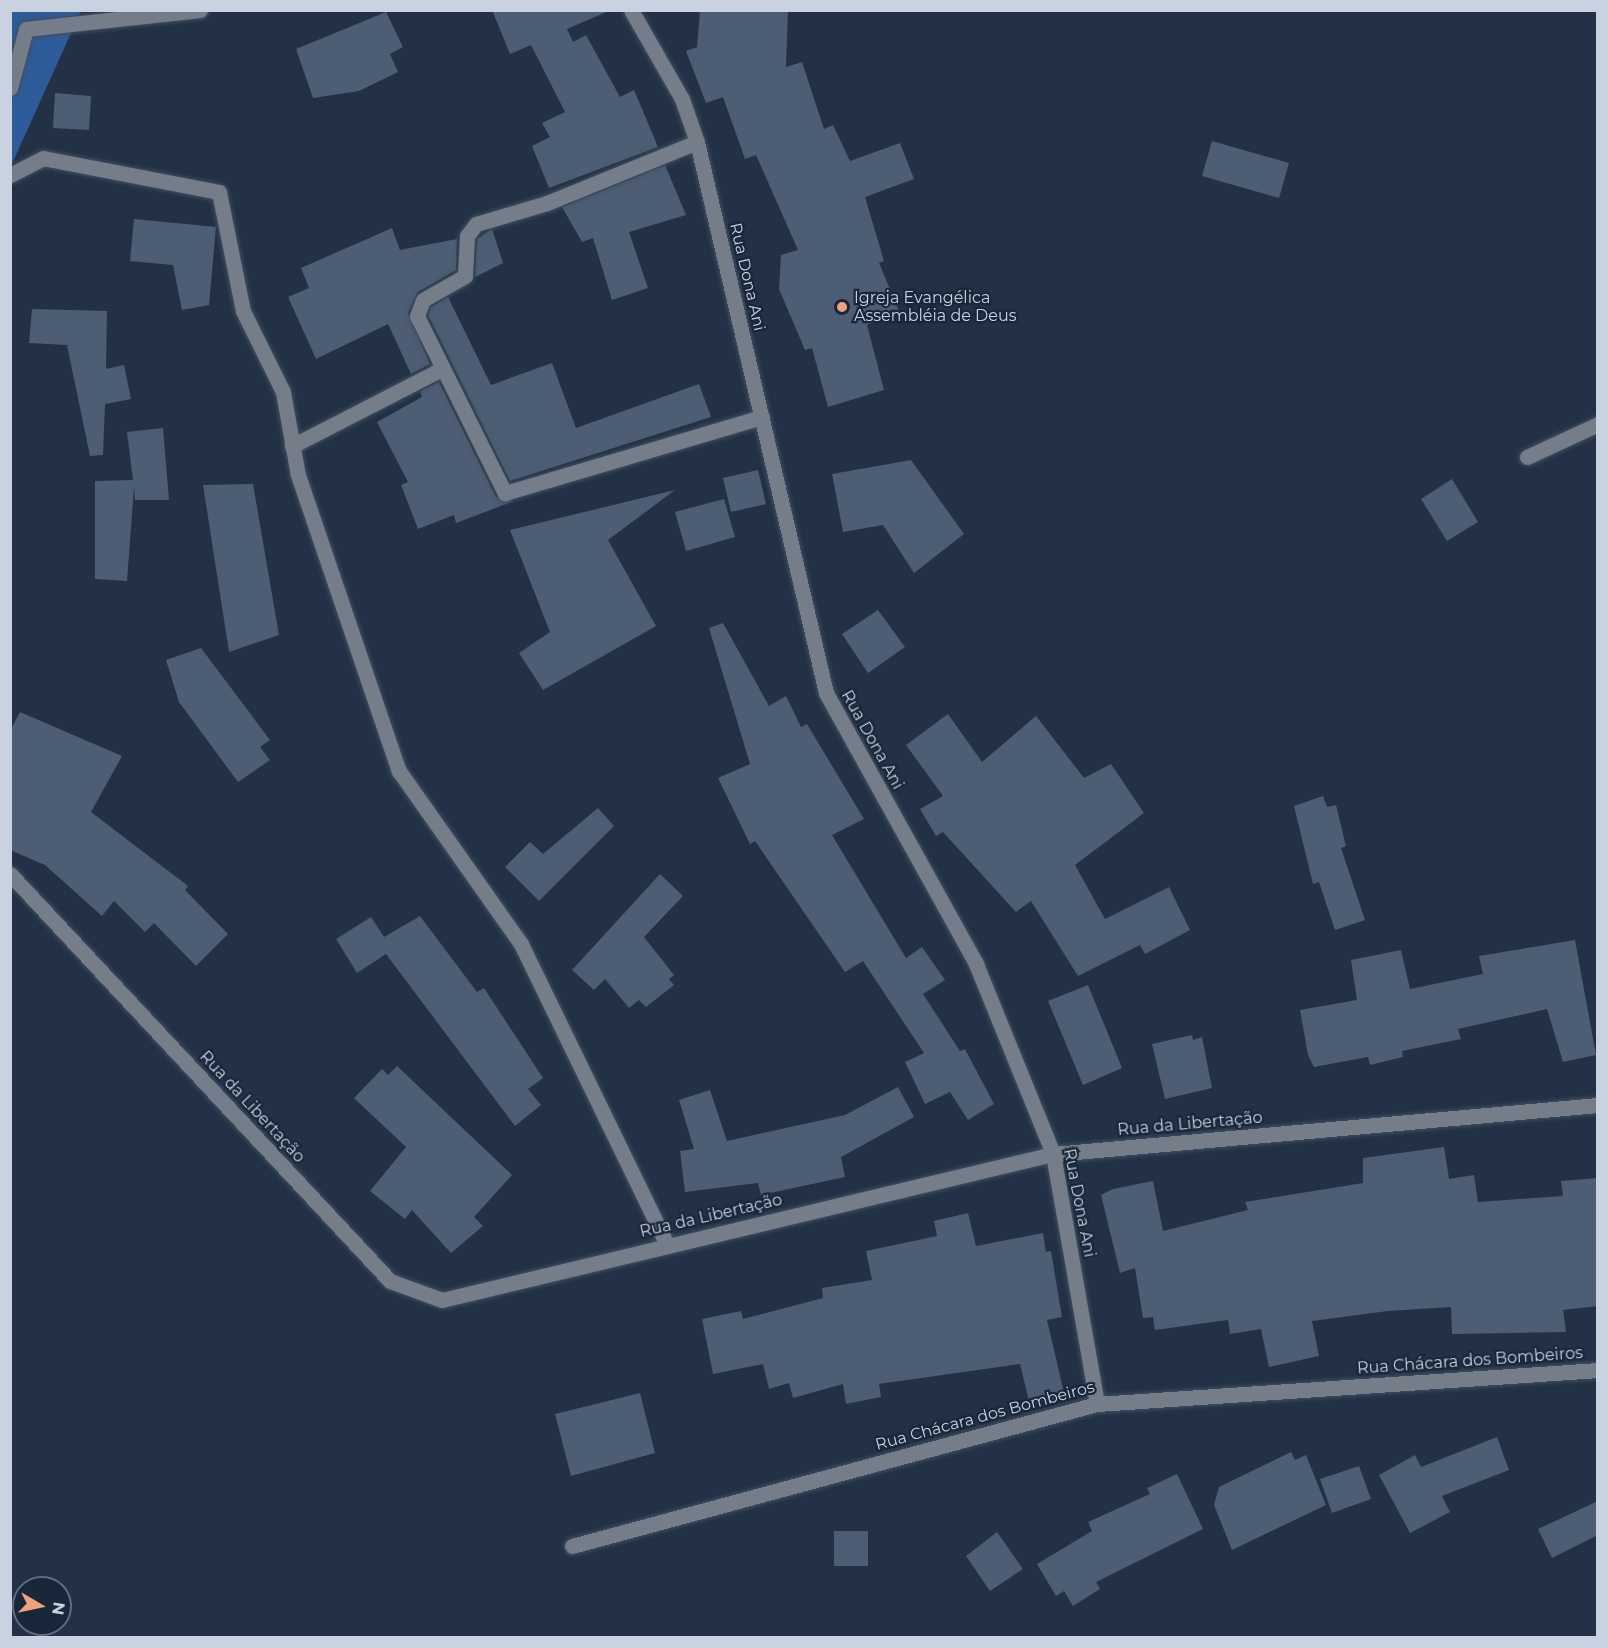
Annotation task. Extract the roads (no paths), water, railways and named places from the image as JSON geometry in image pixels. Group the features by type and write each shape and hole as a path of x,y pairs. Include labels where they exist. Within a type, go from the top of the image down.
{"street":[{"path":"10,88 26,29 200,10"},
{"name":"Rua Dona Ani","path":"631,10 682,99 697,142 826,693 976,964 1053,1154 1097,1404"},
{"path":"697,142 469,228 465,276 417,307 440,370 505,493 762,417"},
{"path":"10,176 43,158 219,192 243,311 283,392 292,446 399,771 521,944 667,1245"},
{"path":"292,446 440,370"},
{"path":"1527,457 1598,424"},
{"name":"Rua da Libertação","path":"10,874 390,1281 442,1300 1053,1154 1598,1105"},
{"name":"Rua Chácara dos Bombeiros","path":"572,1546 1097,1404 1598,1370"}],"place":[{"name":"Igreja Evangélica Assembléia de Deus","path":"842,307"}]}
